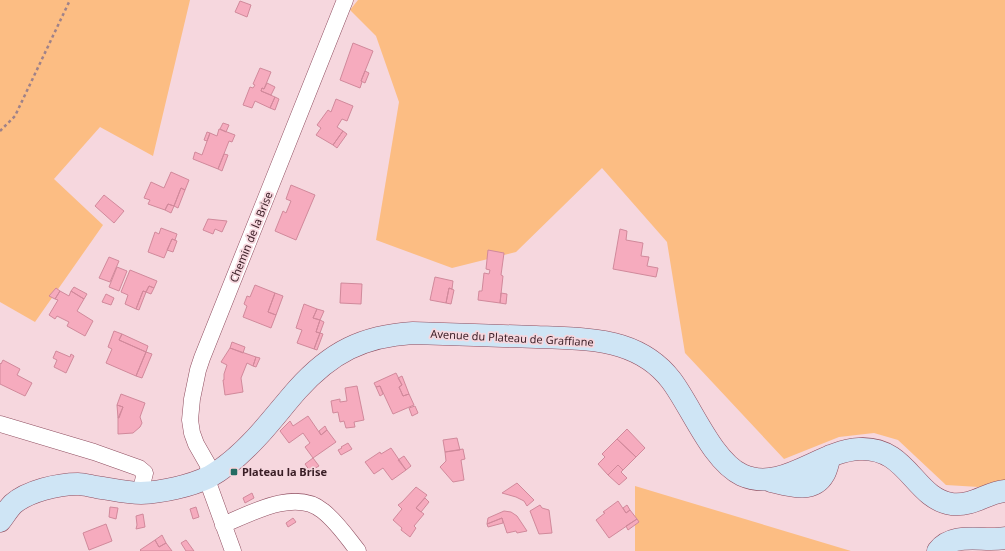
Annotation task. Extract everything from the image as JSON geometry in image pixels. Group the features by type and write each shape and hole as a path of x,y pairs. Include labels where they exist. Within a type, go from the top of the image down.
{"street":[{"name":"Chemin de la Brise","path":"233,551 209,485 208,465 196,444 192,433 190,420 192,399 198,370 345,0"},
{"name":"Avenue du Plateau de Graffiane","path":"0,522 13,504 35,491 79,484 140,493 172,490 208,477 227,465 240,454 262,432 297,390 325,363 367,340 395,334 413,333 585,340 608,342 638,352 660,368 671,380 714,448 728,465 743,475 755,479 768,480 797,471 830,456 858,449 881,451 891,456 900,463 928,492 937,498 952,504 967,504 1005,491"},
{"path":"0,424 94,452 139,468 145,473 140,493"},
{"path":"224,525 278,503 294,501 308,503 322,510 333,520 358,551"},
{"path":"938,551 943,545 953,540 1005,538"}],"path":[{"path":"0,131 15,116 70,0"}],"shaded area":[{"path":"0,0 190,0 153,156 100,127 54,179 103,225 35,322 0,302"},
{"path":"358,0 1005,0 1005,485 979,487 946,485 898,440 874,433 839,437 784,459 685,353 667,242 602,168 516,252 452,268 376,240 399,102 376,36 350,10"},
{"path":"635,486 851,551 635,551"}],"building":[{"path":"240,1 251,5 247,17 235,12"},
{"path":"353,43 373,51 361,81 360,88 340,80"},
{"path":"260,68 271,72 264,89 262,88 261,91 275,97 270,108 255,101 252,108 243,105 250,87 253,88 255,85 253,84"},
{"path":"365,71 369,73 365,83 361,81"},
{"path":"267,83 275,87 271,95 261,91"},
{"path":"275,97 279,99 275,110 270,108"},
{"path":"336,99 353,106 347,121 342,119 337,127 343,131 333,145 316,135 321,128 317,125 328,110 331,112"},
{"path":"223,123 229,125 226,132 220,129"},
{"path":"219,129 235,135 232,142 229,141 218,169 193,159 195,152 202,155 210,133 217,136"},
{"path":"343,131 347,134 337,148 333,145"},
{"path":"207,132 210,133 207,141 204,140"},
{"path":"224,154 228,155 222,171 218,169"},
{"path":"171,172 189,180 185,190 181,188 174,206 168,204 165,210 148,204 150,200 144,198 151,182 164,188"},
{"path":"291,185 315,195 296,240 275,231 283,211 286,213 291,201 286,199"},
{"path":"181,188 185,190 178,208 174,206"},
{"path":"104,195 124,211 114,223 95,206"},
{"path":"168,204 174,206 171,213 165,210"},
{"path":"208,219 227,221 222,232 215,229 213,234 203,230"},
{"path":"161,228 177,234 175,240 172,239 164,258 148,252 155,232 159,234"},
{"path":"620,229 627,231 626,240 643,243 641,256 649,257 647,266 658,268 656,277 613,269"},
{"path":"172,239 177,241 173,252 167,250"},
{"path":"488,250 504,253 501,275 503,276 500,303 478,300 479,291 482,291 484,273 489,274 490,270 486,269"},
{"path":"109,257 119,261 110,282 99,278"},
{"path":"117,267 127,271 119,291 109,287"},
{"path":"130,270 157,281 154,288 149,286 146,292 143,291 136,309 125,304 128,295 121,292"},
{"path":"435,277 453,281 452,289 449,288 446,303 430,300"},
{"path":"341,283 362,284 361,304 340,303"},
{"path":"255,285 275,293 268,312 276,315 271,328 243,317 247,306 244,304 247,296 250,297"},
{"path":"149,286 154,288 151,294 146,292"},
{"path":"74,287 87,294 84,299 71,291"},
{"path":"56,288 60,291 55,299 49,296"},
{"path":"449,288 454,290 451,304 446,303"},
{"path":"60,291 69,296 71,291 84,299 77,311 93,321 85,336 67,326 69,322 57,316 55,319 49,315 58,300 55,299"},
{"path":"143,291 146,292 139,310 136,309"},
{"path":"275,293 283,296 276,315 268,312"},
{"path":"501,293 507,294 506,304 500,303"},
{"path":"106,294 114,298 111,305 102,302"},
{"path":"304,304 317,309 313,318 320,320 316,332 320,333 314,349 297,343 302,330 296,328"},
{"path":"317,309 324,311 320,320 313,318"},
{"path":"320,320 324,322 320,333 316,332"},
{"path":"114,331 122,334 119,340 146,352 136,376 106,363 112,349 108,347"},
{"path":"320,333 323,334 317,350 314,349"},
{"path":"122,334 148,346 146,352 119,340"},
{"path":"232,342 245,347 243,353 230,348"},
{"path":"230,348 256,357 253,366 247,363 241,378 243,392 225,395 223,380 227,365 221,362"},
{"path":"56,351 70,357 71,354 74,356 66,373 54,367 57,360 53,358"},
{"path":"146,352 152,354 142,378 136,376"},
{"path":"256,357 260,358 256,367 253,366"},
{"path":"3,360 20,369 17,375 32,383 25,396 0,384 0,363 1,364"},
{"path":"396,373 402,385 399,387 403,396 409,394 414,405 393,414 380,386 376,387 374,383"},
{"path":"402,376 409,394 403,396 399,387 402,385 398,378"},
{"path":"357,386 364,420 354,422 355,427 346,428 344,421 340,422 338,412 333,413 331,401 340,399 340,402 347,401 345,388"},
{"path":"380,386 383,394 380,396 376,387"},
{"path":"121,394 145,403 140,417 142,423 133,433 118,434 118,418 123,407 117,405"},
{"path":"117,405 123,407 119,418 118,418"},
{"path":"415,406 418,413 412,416 409,408"},
{"path":"308,416 321,435 327,430 336,442 313,458 305,447 310,443 303,433 289,443 280,431 290,421 293,426"},
{"path":"325,426 327,430 321,435 319,431"},
{"path":"627,429 645,448 636,457 617,439"},
{"path":"457,438 460,450 445,452 443,440"},
{"path":"617,439 636,457 623,470 618,465 608,475 598,464 605,457 602,454"},
{"path":"348,443 352,449 341,455 338,450"},
{"path":"391,448 406,470 392,480 383,468 374,474 365,462 380,452 381,454"},
{"path":"463,449 465,459 461,460 464,480 453,482 440,467 446,461 445,452"},
{"path":"404,456 411,466 406,470 398,460"},
{"path":"313,458 319,466 310,471 305,464"},
{"path":"618,465 623,470 621,472 627,478 619,485 608,475"},
{"path":"517,483 534,500 527,506 524,501 502,493"},
{"path":"416,487 427,495 416,508 424,514 414,526 416,528 410,537 401,530 402,528 393,520 402,509 398,505"},
{"path":"252,493 254,498 245,503 243,498"},
{"path":"425,498 429,502 421,512 416,508"},
{"path":"618,501 626,513 630,510 637,519 609,538 596,520 605,513 603,512"},
{"path":"540,505 542,508 549,510 552,533 539,534 530,511"},
{"path":"627,505 630,510 626,513 623,508"},
{"path":"110,507 118,508 116,519 109,517"},
{"path":"196,507 199,517 193,519 190,509"},
{"path":"504,511 511,512 517,516 527,531 507,533 502,518 487,524 488,518"},
{"path":"143,514 145,527 136,529 136,516"},
{"path":"293,518 296,522 288,527 286,523"},
{"path":"502,518 503,523 488,527 487,524"},
{"path":"637,519 639,522 628,530 626,526"},
{"path":"106,524 112,541 89,550 83,533"},
{"path":"162,535 166,543 159,547 155,540"},
{"path":"155,540 159,547 166,543 172,551 140,550"},
{"path":"186,540 194,551 186,551 181,543"}],"place":[{"name":"Plateau la Brise","path":"234,472"}]}
